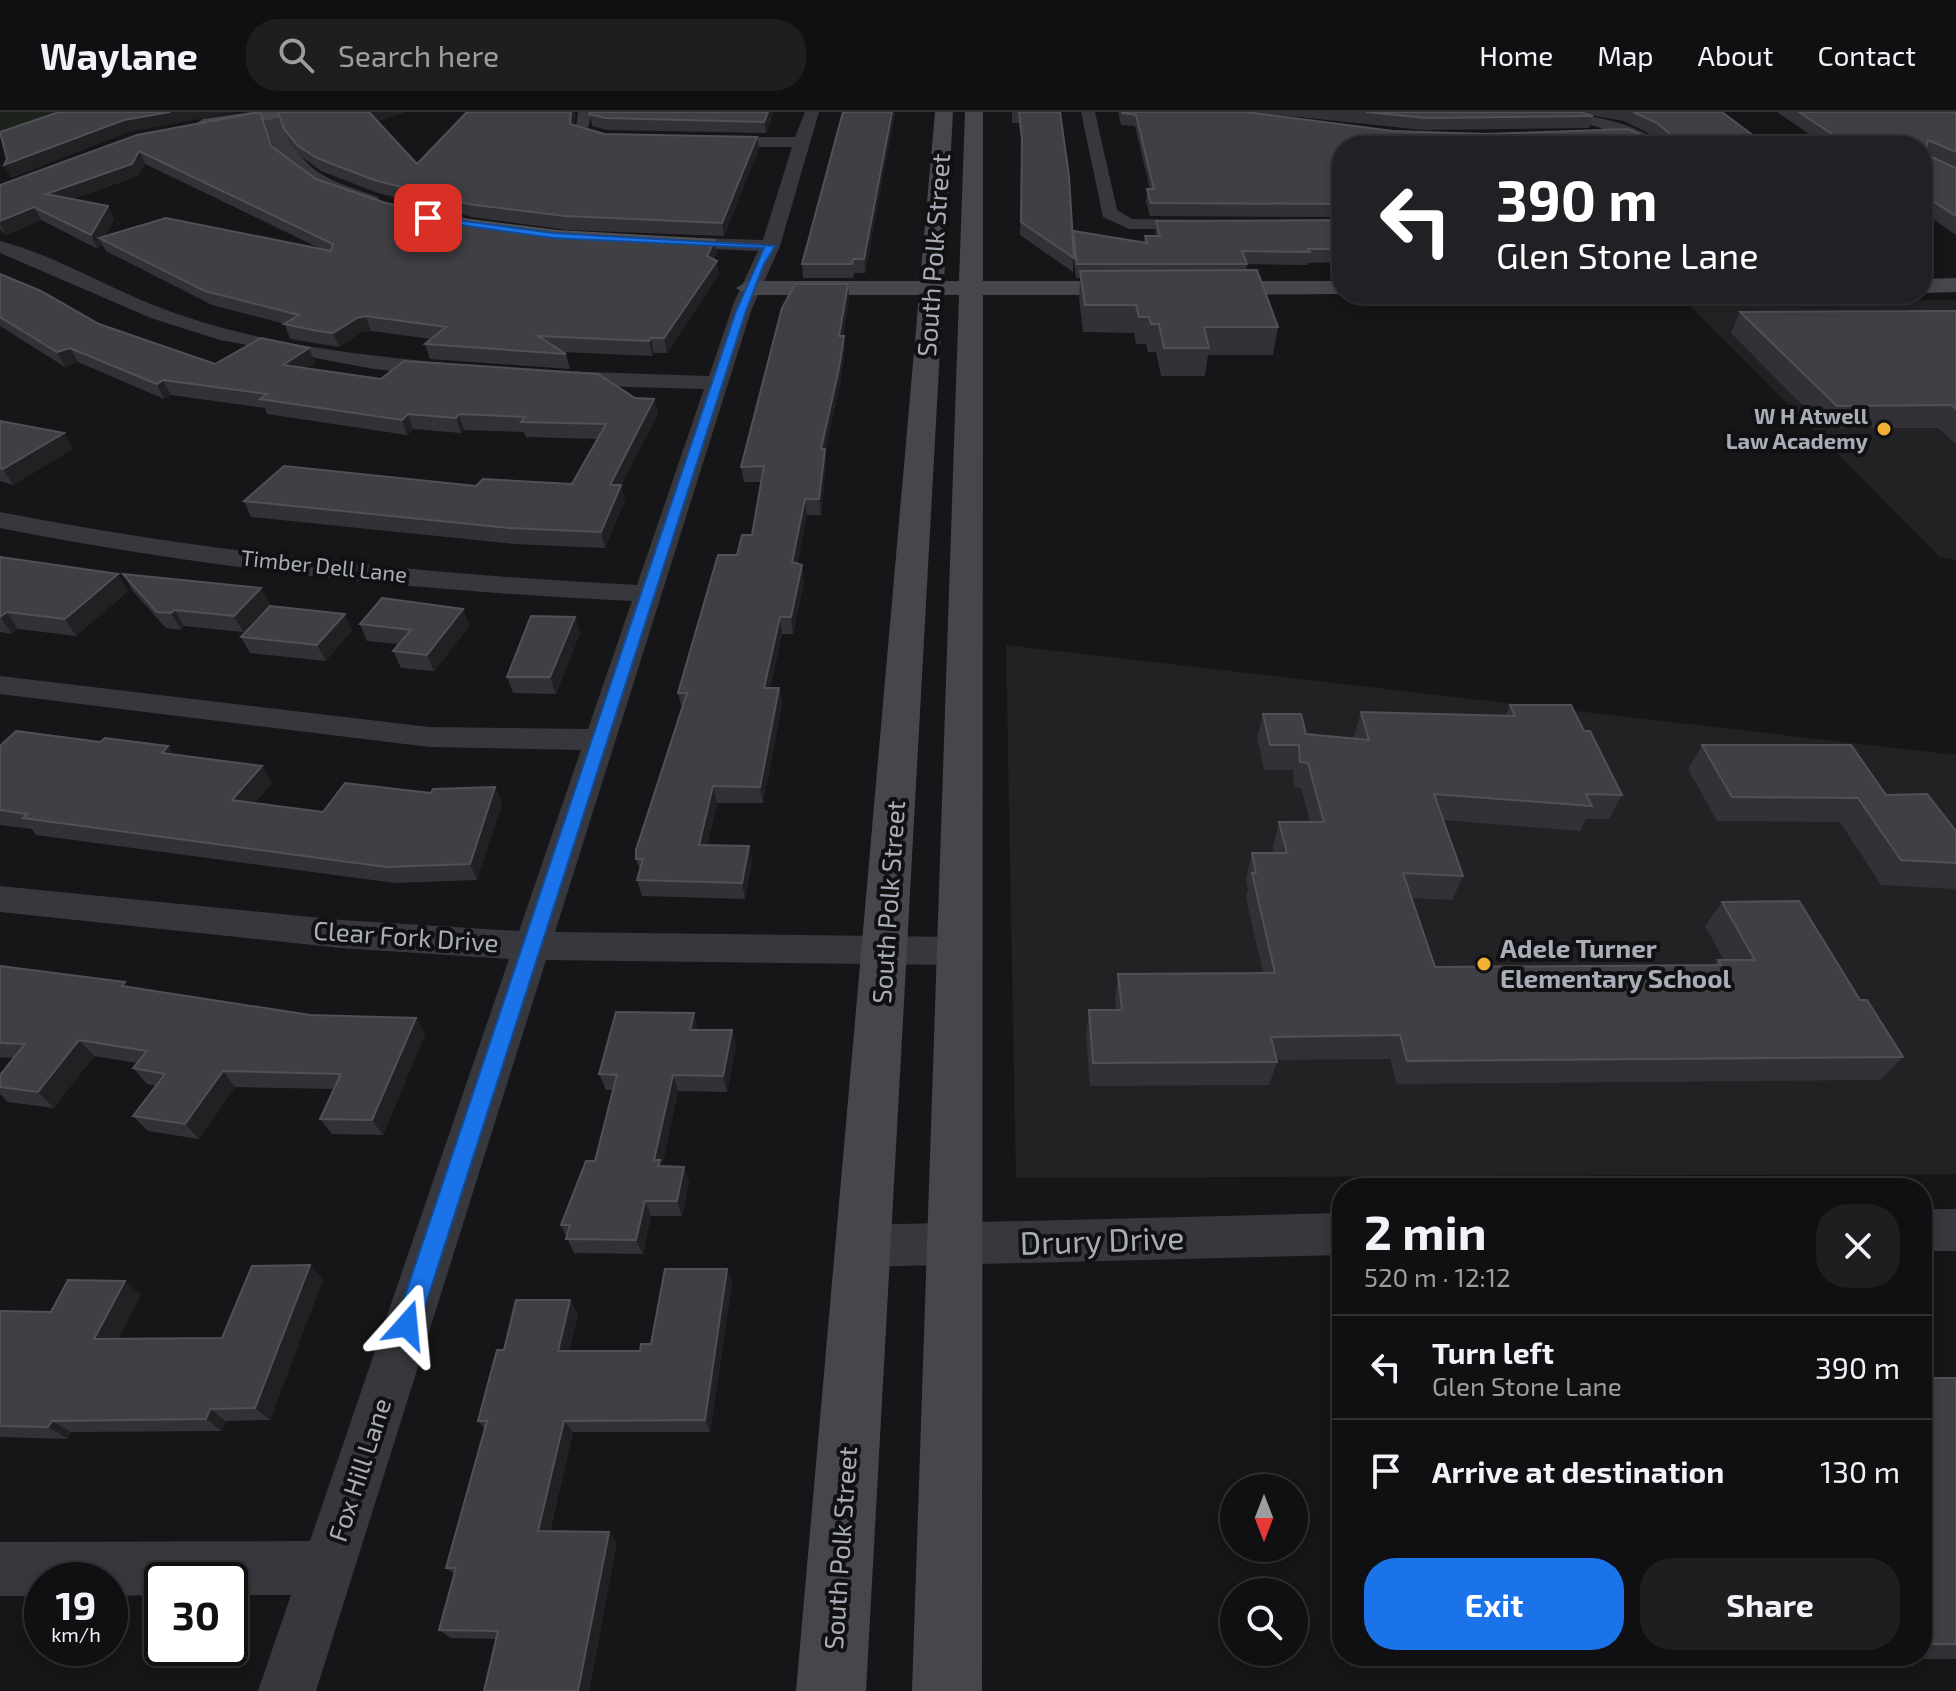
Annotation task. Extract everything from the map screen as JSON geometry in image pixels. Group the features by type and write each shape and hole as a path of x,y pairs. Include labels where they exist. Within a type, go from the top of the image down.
{"main road":[{"name":"South Polk Street","path":"831,1691 944,112"},
{"name":"South Polk Street","path":"947,1691 957,951 974,112"},
{"path":"187,128 277,113"},
{"path":"1932,286 1956,285"},
{"path":"748,288 1332,288"}],"street":[{"path":"585,112 580,131 635,141"},
{"path":"1088,112 1109,213 1129,224 1223,225"},
{"path":"1551,112 1637,136"},
{"path":"277,113 280,146 300,167 341,189 395,209"},
{"path":"690,142 805,127"},
{"name":"Fox Hill Lane","path":"287,1691 650,594 748,288 771,246 790,189 805,127"},
{"path":"1596,136 1631,133"},
{"path":"651,241 771,246"},
{"path":"0,247 53,265 158,314 214,331 306,351 462,371"},
{"path":"535,377 718,383"},
{"name":"Timber Dell Lane","path":"0,520 153,547 315,567 561,590 650,594"},
{"path":"0,685 429,737 601,740"},
{"name":"Clear Fork Drive","path":"0,899 341,934 531,946 957,951"},
{"path":"1932,1230 1956,1230"},
{"name":"Drury Drive","path":"862,1246 1332,1234"},
{"path":"0,1569 328,1568"}],"shaded area":[{"path":"0,112 68,112 0,136"},
{"name":"W H Atwell Law Academy","path":"1932,300 1956,300 1956,560 1940,557 1688,304 1932,304"},
{"name":"Adele Turner Elementary School","path":"1006,645 1956,755 1956,1174 1016,1178"}],"building":[{"path":"59,112 170,112 124,120 4,165 7,159 0,132"},
{"path":"260,112 271,146 316,179 386,203 470,220 558,231 715,240 707,256 717,261 664,338 651,338 649,341 538,336 566,354 425,344 446,327 366,316 333,333 318,331 284,324 299,315 205,291 99,238 166,218 331,251 333,244 139,151 132,164 46,194 108,206 91,235 34,207 0,221 0,185 137,135"},
{"path":"278,112 369,112 417,164 467,112 571,112 570,124 604,134 757,137 722,223 565,216 468,204 374,180 317,158 297,145 284,129"},
{"path":"590,112 768,112 764,122 605,118"},
{"path":"843,112 892,112 864,259 853,259 852,264 802,264"},
{"path":"1019,112 1060,112 1069,176 1074,258 1021,222 1022,138"},
{"path":"1246,112 1393,131 1487,134 1628,129 1644,136 1332,136 1332,204 1151,203 1147,189 1154,189 1136,115 1122,113"},
{"path":"1366,112 1580,112 1593,116 1426,118"},
{"path":"1633,112 1722,112 1754,136 1669,136 1657,123"},
{"path":"1799,112 1956,112 1956,152 1932,142 1932,136 1835,136"},
{"path":"1932,157 1956,168 1956,216 1932,200"},
{"path":"1332,220 1332,249 1308,249 1310,252 1242,251 1247,264 1077,264 1073,231 1147,243 1145,236 1160,236 1156,221"},
{"path":"1257,270 1278,327 1204,327 1209,348 1164,348 1159,324 1151,324 1149,317 1139,317 1136,305 1085,305 1080,271"},
{"path":"0,274 41,291 99,324 215,364 261,338 309,348 283,365 381,379 404,361 598,374 635,398 654,399 610,485 621,485 601,532 509,528 244,501 284,466 476,486 483,479 572,484 606,424 521,422 525,417 459,414 456,418 408,414 402,420 260,399 267,394 163,380 157,384 70,348 57,352 0,317"},
{"path":"795,284 848,284 839,336 844,336 821,449 825,449 819,499 805,499 792,562 802,565 791,617 780,617 764,688 779,688 760,787 713,786 699,845 749,846 742,883 637,880 643,859 636,859 636,850 687,693 678,693 718,555 737,555 742,535 752,535 764,466 741,467 782,308"},
{"path":"1956,311 1956,409 1952,405 1837,406 1740,312"},
{"path":"0,421 64,433 3,469 0,468"},
{"path":"0,557 118,574 65,619 7,612 0,617"},
{"path":"123,574 261,588 234,616 175,610 171,613 157,612"},
{"path":"382,598 463,609 427,655 393,651 411,630 360,624"},
{"path":"270,606 345,614 317,645 241,637"},
{"path":"531,616 575,617 550,677 507,677"},
{"path":"1510,705 1571,705 1584,731 1590,731 1622,795 1586,794 1592,806 1434,794 1463,876 1403,873 1435,967 1721,965 1718,960 1755,960 1722,902 1799,901 1860,1000 1867,1000 1903,1057 1407,1061 1400,1035 1271,1037 1277,1062 1093,1063 1089,1010 1122,1010 1118,974 1275,973 1252,873 1256,873 1252,853 1287,853 1279,822 1324,822 1308,763 1300,762 1299,745 1270,745 1263,714 1301,714 1306,734 1369,740 1361,712 1515,716"},
{"path":"16,731 100,742 105,738 168,746 162,753 262,766 232,800 323,812 345,783 431,793 433,789 495,787 470,864 386,867 23,818 27,814 0,810 0,746"},
{"path":"1702,745 1851,745 1886,795 1927,794 1956,831 1956,863 1901,860 1858,798 1732,797"},
{"path":"0,966 125,982 122,986 310,1015 416,1018 372,1120 320,1119 341,1074 223,1071 185,1124 133,1116 165,1074 133,1068 147,1051 79,1040 38,1092 0,1087 0,1075 25,1044 0,1043"},
{"path":"616,1012 694,1013 690,1030 732,1030 723,1076 673,1075 654,1160 660,1160 658,1166 684,1167 677,1201 645,1201 636,1240 566,1239 570,1225 561,1225 586,1161 595,1161 617,1075 599,1074"},
{"path":"310,1265 255,1408 210,1409 206,1419 52,1421 48,1427 0,1426 0,1311 51,1312 68,1280 125,1281 94,1339 222,1338 252,1266"},
{"path":"665,1269 727,1269 705,1420 564,1421 538,1531 609,1532 578,1691 484,1691 498,1631 439,1630 456,1568 446,1568 487,1421 478,1421 497,1350 504,1350 516,1300 570,1300 558,1351 640,1351 641,1344 651,1344"},
{"path":"1932,1378 1956,1378 1956,1644 1933,1644"}],"place":[{"name":"W H Atwell Law Academy","path":"1884,429"},
{"name":"Adele Turner Elementary School","path":"1484,964"}],"route":[{"path":"407,1325 650,594 748,288 771,246 553,236 501,231 428,218"}]}
